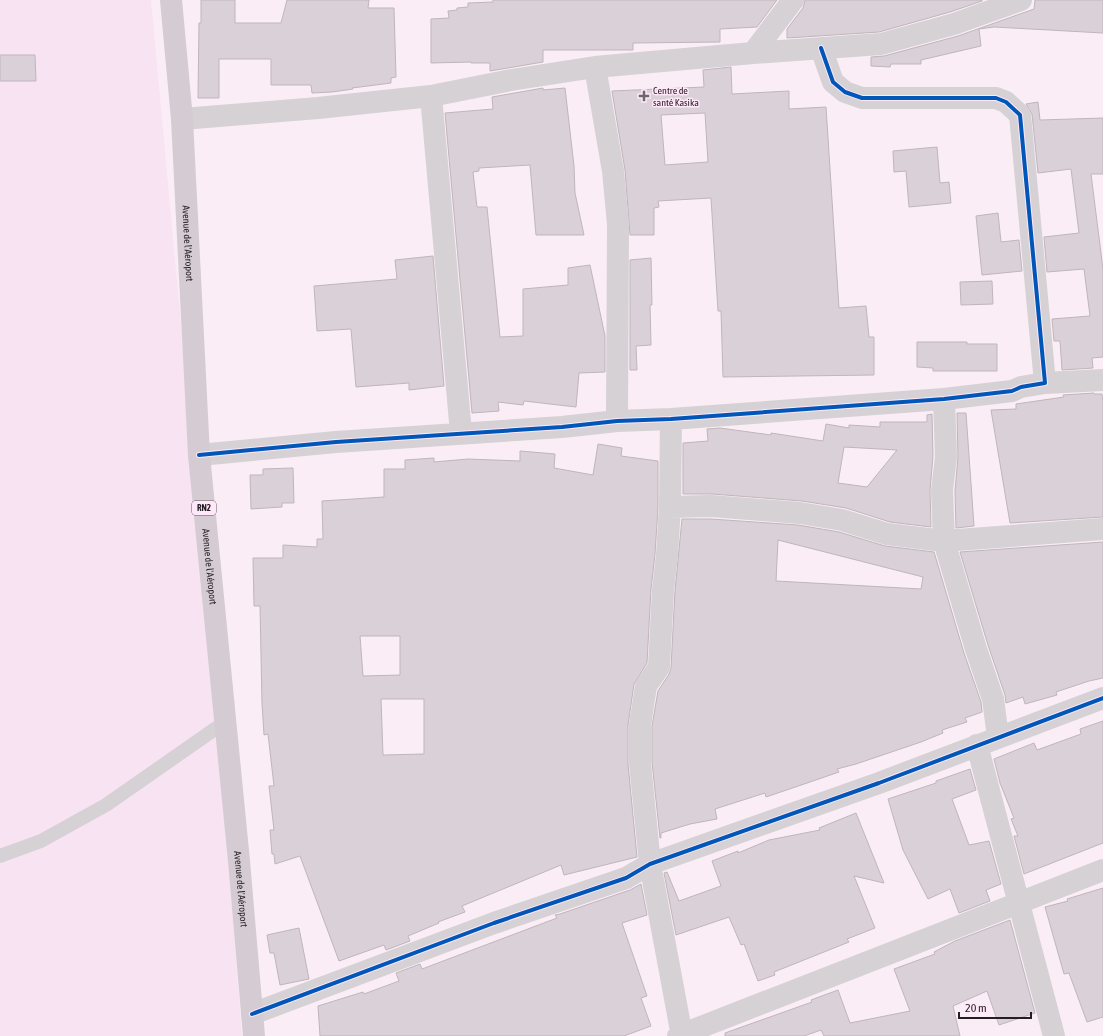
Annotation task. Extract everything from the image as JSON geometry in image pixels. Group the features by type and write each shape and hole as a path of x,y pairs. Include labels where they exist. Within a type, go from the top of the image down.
{"highway":[{"name":"Avenue de l'Aéroport","path":"171,0 182,119 199,455 254,1036"}],"street":[{"path":"753,52 793,0"},
{"path":"182,119 318,108 432,96 511,80 595,67 753,52 881,44 954,24 1021,0"},
{"path":"821,48 833,82 845,92 862,98 996,98 1006,102 1020,114 1045,383"},
{"path":"595,67 613,170 618,224 618,421"},
{"path":"432,96 461,433"},
{"path":"199,455 336,442 944,399 1012,391 1021,387 1045,383 1103,380"},
{"path":"944,399 946,457 942,490 944,541 976,649 993,699 998,737"},
{"path":"671,419 670,507 663,590 659,667 646,686 640,725 640,763 650,864 681,1036 1103,870"},
{"path":"670,507 711,506 800,513 842,520 887,534 944,541 1103,529"},
{"path":"252,1014 494,924 626,878 650,864 871,785 1103,698"},
{"path":"977,745 1054,1036"}],"lane":[{"path":"0,856 41,842 106,805 225,722"}],"shaded area":[{"path":"0,0 151,0 216,703 242,1036 0,1036"}],"building":[{"path":"201,0 235,0 235,23 281,23 287,0 369,0 368,8 394,8 396,77 391,78 391,83 332,92 312,93 311,85 271,85 271,59 219,59 219,98 198,98 199,23 201,23"},
{"path":"493,0 777,0 757,27 720,29 720,42 633,43 633,50 543,50 543,62 490,71 490,63 431,63 431,19 449,18 448,11 468,7 468,3 493,2"},
{"path":"805,0 982,1 950,12 879,32 787,38 787,29 803,8"},
{"path":"1035,0 1103,0 1103,33 994,27 979,29 981,46 921,60 921,64 891,64 890,67 871,66 871,57 884,56 958,36 1034,9"},
{"path":"0,55 35,55 36,81 0,81"},
{"path":"731,67 732,94 789,91 789,109 826,107 839,308 866,306 869,337 874,337 874,375 723,377 721,311 718,311 711,198 658,201 659,207 654,208 654,235 630,235 625,170 612,91 704,87 703,70","holes":["705,113 708,162 665,165 661,115"]},
{"path":"543,88 543,90 565,88 574,166 575,193 584,235 536,235 530,165 479,168 479,171 473,172 477,207 487,207 500,337 523,336 523,289 568,285 568,268 590,265 605,336 605,372 579,373 576,407 524,401 523,405 498,402 499,411 472,413 445,113 493,109 492,97"},
{"path":"1038,102 1040,120 1103,118 1103,174 1091,174 1103,269 1103,357 1092,358 1093,368 1062,370 1060,341 1054,341 1052,319 1090,316 1084,269 1047,272 1044,237 1079,233 1071,169 1038,173 1032,114 1026,104"},
{"path":"937,147 940,183 949,182 951,203 909,207 906,171 894,172 893,151"},
{"path":"998,213 1001,242 1019,240 1022,271 982,275 976,216"},
{"path":"433,256 444,386 409,390 409,383 356,387 351,329 317,331 314,286 397,279 395,260"},
{"path":"651,258 651,345 636,346 637,370 630,370 630,260"},
{"path":"992,281 993,304 961,305 960,282"},
{"path":"917,342 967,342 967,344 997,344 997,371 933,371 933,368 917,367"},
{"path":"1094,393 1102,394 1103,403 1103,517 1010,523 991,410 1016,409 1016,404 1064,397 1063,395"},
{"path":"957,413 966,413 974,526 956,528 955,491 958,457"},
{"path":"932,414 933,456 930,490 931,527 890,522 846,508 802,501 712,494 683,494 683,443 708,441 707,429 720,428 771,435 771,433 823,441 826,424 849,428 849,425 880,427 880,422 927,422 927,415","holes":["844,447 897,450 867,487 838,483"]},
{"path":"598,444 622,448 621,456 658,461 658,507 651,589 647,663 634,684 628,725 628,764 637,857 564,875 561,865 462,906 465,912 438,922 439,923 408,936 410,941 386,950 384,945 339,961 300,856 275,864 274,854 272,854 270,830 274,830 269,786 274,786 268,734 264,735 260,606 254,606 253,558 283,558 283,545 317,547 317,539 323,539 322,501 384,497 384,469 405,469 405,460 434,458 434,462 468,459 520,461 520,451 555,454 554,468 593,475","holes":["360,636 400,636 400,675 363,676","381,699 424,699 424,754 383,755"]},
{"path":"293,468 294,503 282,503 282,507 251,509 250,475 263,475 263,469"},
{"path":"682,519 711,519 798,525 839,532 885,546 934,552 964,653 981,702 982,712 965,718 967,722 942,730 943,733 921,742 837,769 839,772 766,797 765,793 715,809 717,819 690,824 661,833 660,838 652,762 652,726 658,691 669,674 671,668 675,591","holes":["778,540 923,577 921,589 776,581"]},
{"path":"1103,542 1103,678 1056,692 1057,695 1025,704 1023,697 1006,703 1005,695 988,645 960,552"},
{"path":"1103,721 1103,843 1024,874 1014,836 1018,836 1011,819 1014,818 1000,783 994,759 1034,743 1037,750 1081,734 1080,729"},
{"path":"970,769 976,790 952,799 969,845 989,841 1001,884 986,890 990,901 959,913 950,889 928,899 903,850 888,799 936,783 936,781"},
{"path":"856,813 884,883 854,876 875,928 847,939 849,942 774,972 775,975 758,981 744,944 741,945 729,917 676,935 664,873 667,872 679,901 721,886 712,861 738,851 738,853 769,840 820,830 819,828"},
{"path":"641,884 647,915 622,923 647,996 641,998 651,1026 624,1036 320,1036 318,1006 363,992 364,994 399,981 396,973 420,964 422,969 557,918 555,915 630,890"},
{"path":"1103,888 1103,1017 1087,1022 1069,973 1064,974 1045,907 1068,901 1067,899"},
{"path":"1010,920 1035,1013 999,1025 987,991 953,1006 960,1036 824,1036 821,1030 804,1036 725,1036 725,1033 812,1002 811,1000 838,990 850,1023 910,1011 894,969 935,954 934,952 955,941"},
{"path":"299,928 309,979 280,985 274,953 270,953 267,935"}],"cycle path":[{"path":"199,455 336,442 944,399 1012,391 1021,387 1045,383 1020,115 1006,102 996,98 862,98 845,92 833,82 821,48"},
{"path":"252,1014 494,923 626,878 650,864 879,783 1103,698"}],"place":[{"name":"Centre de santé Kasika","path":"644,96"}]}
